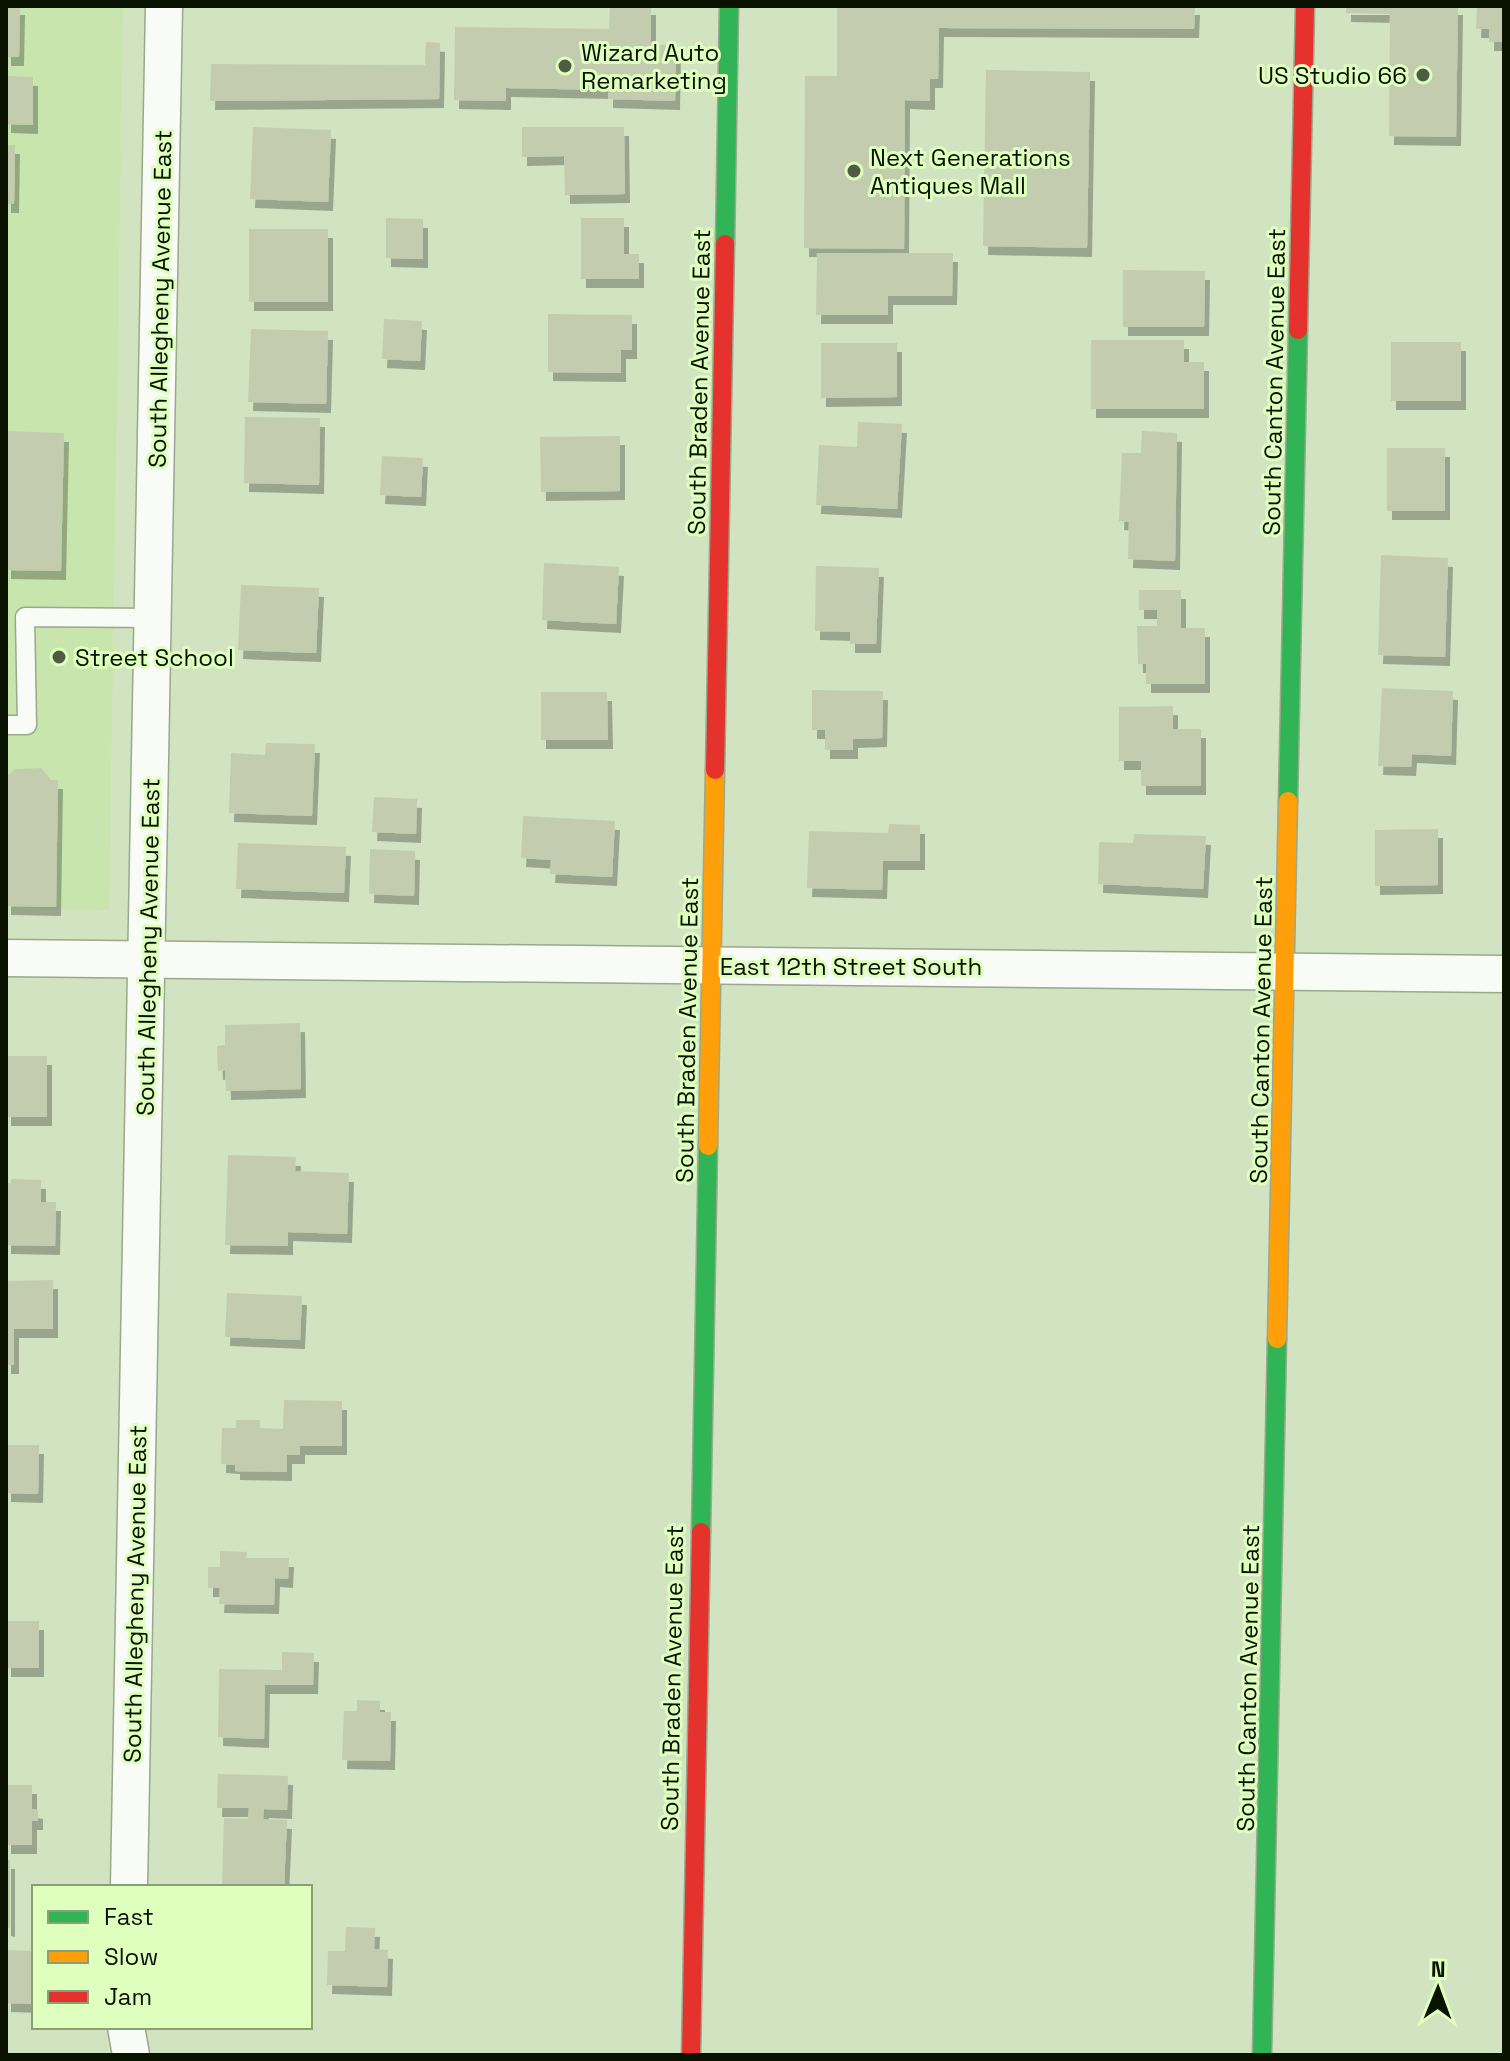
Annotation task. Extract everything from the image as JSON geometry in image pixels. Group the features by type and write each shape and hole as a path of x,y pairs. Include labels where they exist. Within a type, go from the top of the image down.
{"street":[{"name":"South Allegheny Avenue East","path":"129,1885 164,6"},
{"name":"South Braden Avenue East","path":"691,2055 729,6"},
{"name":"South Canton Avenue East","path":"1262,2055 1305,6"},
{"name":"East 12th Street South","path":"6,958 1504,974"},
{"path":"126,2029 131,2055"}],"lane":[{"path":"6,725 27,725 25,617 154,618"}],"shaded area":[{"path":"6,6 123,6 109,910 6,909"}],"building":[{"path":"6,6 20,6 19,57 6,57"},
{"name":"Wizard Auto Remarketing","path":"610,6 651,6 651,45 676,45 675,101 608,99 608,90 506,88 506,101 454,100 455,27 609,29"},
{"name":"Next Generations Antiques Mall","path":"837,6 1195,6 1194,29 939,28 938,79 930,79 930,101 905,100 904,249 804,248 805,76 837,76"},
{"name":"US Studio 66","path":"1346,6 1458,6 1456,137 1389,136 1390,14 1346,13"},
{"path":"1477,6 1504,6 1504,42 1489,42 1489,29 1476,29"},
{"path":"426,42 440,43 439,99 210,101 211,64 425,65"},
{"path":"986,70 1090,72 1087,248 983,246"},
{"path":"6,76 33,77 33,125 6,124"},
{"path":"253,127 331,130 328,202 250,199"},
{"path":"522,127 624,127 625,194 565,195 564,156 522,157"},
{"path":"6,145 15,145 14,204 6,204"},
{"path":"386,218 423,219 423,259 386,258"},
{"path":"581,218 624,218 624,254 639,254 639,279 581,279"},
{"path":"249,229 328,229 328,302 249,302"},
{"path":"817,253 953,253 952,296 888,296 888,315 816,315"},
{"path":"1123,270 1205,271 1204,327 1123,327"},
{"path":"548,314 632,315 632,350 621,350 621,373 548,372"},
{"path":"384,319 422,321 420,361 382,359"},
{"path":"251,329 328,331 326,404 248,402"},
{"path":"1091,340 1184,340 1184,362 1204,362 1204,409 1091,409"},
{"path":"1391,342 1461,342 1461,401 1391,401"},
{"path":"821,343 897,343 897,397 821,398"},
{"path":"245,417 320,418 319,485 244,483"},
{"path":"858,422 902,424 897,509 816,505 819,445 857,447"},
{"path":"6,431 64,433 61,571 6,570"},
{"path":"1142,431 1177,433 1175,561 1128,559 1129,522 1119,521 1122,453 1141,453"},
{"path":"620,436 620,491 541,492 540,437"},
{"path":"1387,448 1445,448 1445,511 1387,511"},
{"path":"382,456 423,458 421,497 380,495"},
{"path":"1381,555 1448,558 1445,657 1378,655"},
{"path":"544,563 619,567 616,624 542,620"},
{"path":"816,566 879,568 876,644 850,644 850,632 815,631"},
{"path":"241,585 319,588 316,653 238,650"},
{"path":"1139,590 1181,590 1181,628 1205,628 1205,684 1146,684 1146,664 1138,664 1137,626 1157,626 1157,610 1139,610"},
{"path":"1382,688 1453,691 1451,756 1412,754 1411,767 1378,766"},
{"path":"812,690 883,691 882,738 853,739 853,750 825,750 825,730 812,730"},
{"path":"541,692 607,692 608,740 541,740"},
{"path":"1173,706 1173,729 1201,729 1201,786 1141,786 1141,761 1119,761 1119,707"},
{"path":"266,743 315,744 312,816 229,813 231,753 265,755"},
{"path":"41,768 51,780 58,780 56,907 6,906 6,777 15,769"},
{"path":"374,797 417,799 416,834 372,832"},
{"path":"523,816 615,821 612,877 550,874 551,860 521,858"},
{"path":"889,824 920,825 920,861 883,861 882,890 807,888 809,831 888,833"},
{"path":"1438,829 1438,885 1375,886 1375,830"},
{"path":"1134,834 1206,836 1203,889 1098,884 1099,842 1133,843"},
{"path":"238,843 346,847 344,893 236,889"},
{"path":"370,849 415,851 414,896 369,894"},
{"path":"300,1023 301,1089 226,1091 225,1070 218,1071 217,1046 225,1045 225,1025"},
{"path":"6,1056 47,1056 47,1117 6,1117"},
{"path":"228,1155 296,1157 295,1171 349,1173 347,1234 288,1232 288,1246 225,1245"},
{"path":"11,1179 41,1180 41,1202 56,1202 55,1246 6,1245 6,1183 11,1183"},
{"path":"53,1280 53,1329 14,1329 14,1365 6,1365 6,1281"},
{"path":"227,1293 302,1296 300,1340 225,1337"},
{"path":"284,1400 342,1401 342,1446 300,1446 300,1455 287,1455 287,1472 235,1471 235,1465 221,1464 222,1428 236,1428 236,1420 260,1420 260,1428 283,1429"},
{"path":"6,1445 39,1445 38,1494 6,1493"},
{"path":"220,1551 247,1552 246,1558 289,1558 288,1579 275,1578 274,1605 219,1604 220,1588 208,1588 208,1567 220,1567"},
{"path":"6,1621 39,1621 39,1668 6,1668"},
{"path":"282,1652 314,1653 313,1685 265,1685 264,1739 218,1737 219,1669 282,1670"},
{"path":"357,1700 380,1701 380,1712 391,1712 390,1761 342,1760 344,1711 357,1711"},
{"path":"218,1774 288,1776 287,1810 264,1809 263,1819 287,1820 284,1885 222,1885 224,1818 248,1819 249,1808 217,1808"},
{"path":"6,1785 32,1785 32,1809 38,1810 38,1821 32,1821 32,1845 6,1845"},
{"path":"6,1860 10,1860 10,1928 6,1927"},
{"path":"346,1927 375,1928 374,1949 388,1950 387,1987 327,1985 328,1951 345,1951"},
{"path":"6,1950 32,1951 32,2004 6,2003"}],"traffic: fast":[{"path":"725,244 729,6"},
{"path":"1288,801 1298,330"},
{"path":"701,1532 708,1146"},
{"path":"1262,2055 1277,1339"}],"traffic: slow":[{"path":"708,1146 715,770"},
{"path":"1277,1339 1288,801"}],"traffic: jam":[{"path":"1298,330 1305,6"},
{"path":"715,770 725,244"},
{"path":"691,2055 701,1532"}],"place":[{"name":"Wizard Auto Remarketing","path":"565,66"},
{"name":"US Studio 66","path":"1423,75"},
{"name":"Next Generations Antiques Mall","path":"854,171"},
{"name":"Street School","path":"59,657"}]}
